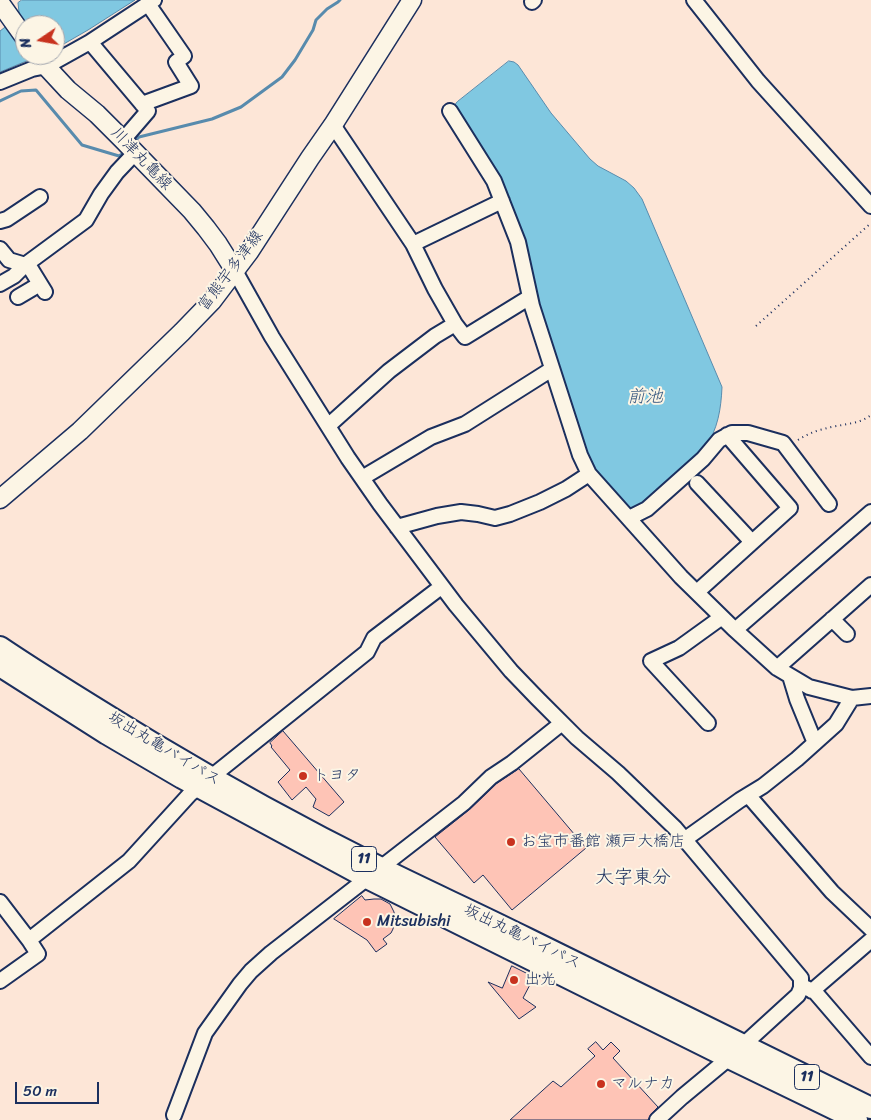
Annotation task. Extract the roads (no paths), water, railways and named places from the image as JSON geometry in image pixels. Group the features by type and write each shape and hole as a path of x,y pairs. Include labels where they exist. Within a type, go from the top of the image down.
{"highway":[{"name":"坂出丸亀バイパス","path":"0,646 205,782"},
{"name":"坂出丸亀バイパス","path":"0,666 107,734 205,782 374,873 520,934 857,1120"},
{"name":"坂出丸亀バイパス","path":"735,1052 871,1108"}],"main road":[{"name":"富熊宇多津線","path":"0,499 80,431 212,301 249,252 333,125 412,0"},
{"path":"0,3 15,24"},
{"name":"川津丸亀線","path":"46,65 68,90 97,114 172,191 206,228 235,271"}],"street":[{"path":"694,0 758,81 871,206"},
{"path":"65,52 90,42 151,2 184,56 176,62 191,86 142,104"},
{"path":"90,42 148,111 123,140"},
{"path":"0,82 32,69 37,65"},
{"path":"450,111 494,181 518,242 530,297 552,369 580,456 589,474 681,577 776,668 809,687 852,698 871,696"},
{"path":"333,125 413,244 435,290 464,337 530,297"},
{"path":"0,284 14,276 25,265 86,220 101,194 117,172 135,153"},
{"path":"0,221 7,219 40,197"},
{"path":"413,244 502,201"},
{"path":"0,249 9,260 29,266 43,288 18,297"},
{"path":"235,271 272,337 328,426 380,504 441,587 511,671 562,724 618,773 674,828 802,978 807,988 815,992 871,1057"},
{"path":"328,426 389,371 435,336 455,324"},
{"path":"362,478 431,437 465,424 552,369"},
{"path":"629,518 647,509 703,458 719,440 732,433 748,433 783,443 829,504"},
{"path":"697,592 790,508 727,435"},
{"path":"397,527 437,516 461,512 495,518 510,514 566,489 589,474"},
{"path":"697,483 752,542"},
{"path":"735,630 871,512"},
{"path":"776,668 871,584"},
{"path":"29,940 129,861 190,794 367,652 374,638 441,587"},
{"path":"708,723 651,661 679,648 722,617"},
{"path":"832,619 848,634"},
{"path":"790,676 814,743"},
{"path":"684,840 763,786 814,743 836,724 852,698"},
{"path":"174,1115 206,1033 251,971 271,953 464,803 491,777 512,764 562,724"},
{"path":"748,795 832,892 871,928"},
{"path":"0,902 38,954 0,981"},
{"path":"657,1120 798,995 871,940"}],"water":[{"path":"22,0 135,0 65,43 65,15 18,15 18,3"},
{"path":"15,20 15,65 17,65 0,72 0,31"},
{"name":"前池","path":"509,61 518,65 551,113 590,159 598,166 626,181 642,199 722,387 718,419 713,434 705,448 638,508 627,506 596,476 574,423 534,289 454,106"}],"waterway":[{"path":"136,140 139,137 212,119 241,107 282,77 313,30 316,20 340,0"},
{"path":"0,101 21,91 36,90 82,145 119,156 122,154"}],"place":[{"name":"トヨタ","path":"303,776"},
{"name":"お宝市番館 瀬戸大橋店","path":"511,842"},
{"name":"Mitsubishi","path":"367,922"},
{"name":"出光","path":"514,980"},
{"name":"マルナカ","path":"601,1084"}],"district":[{"name":"大字東分","path":"633,878"}]}
